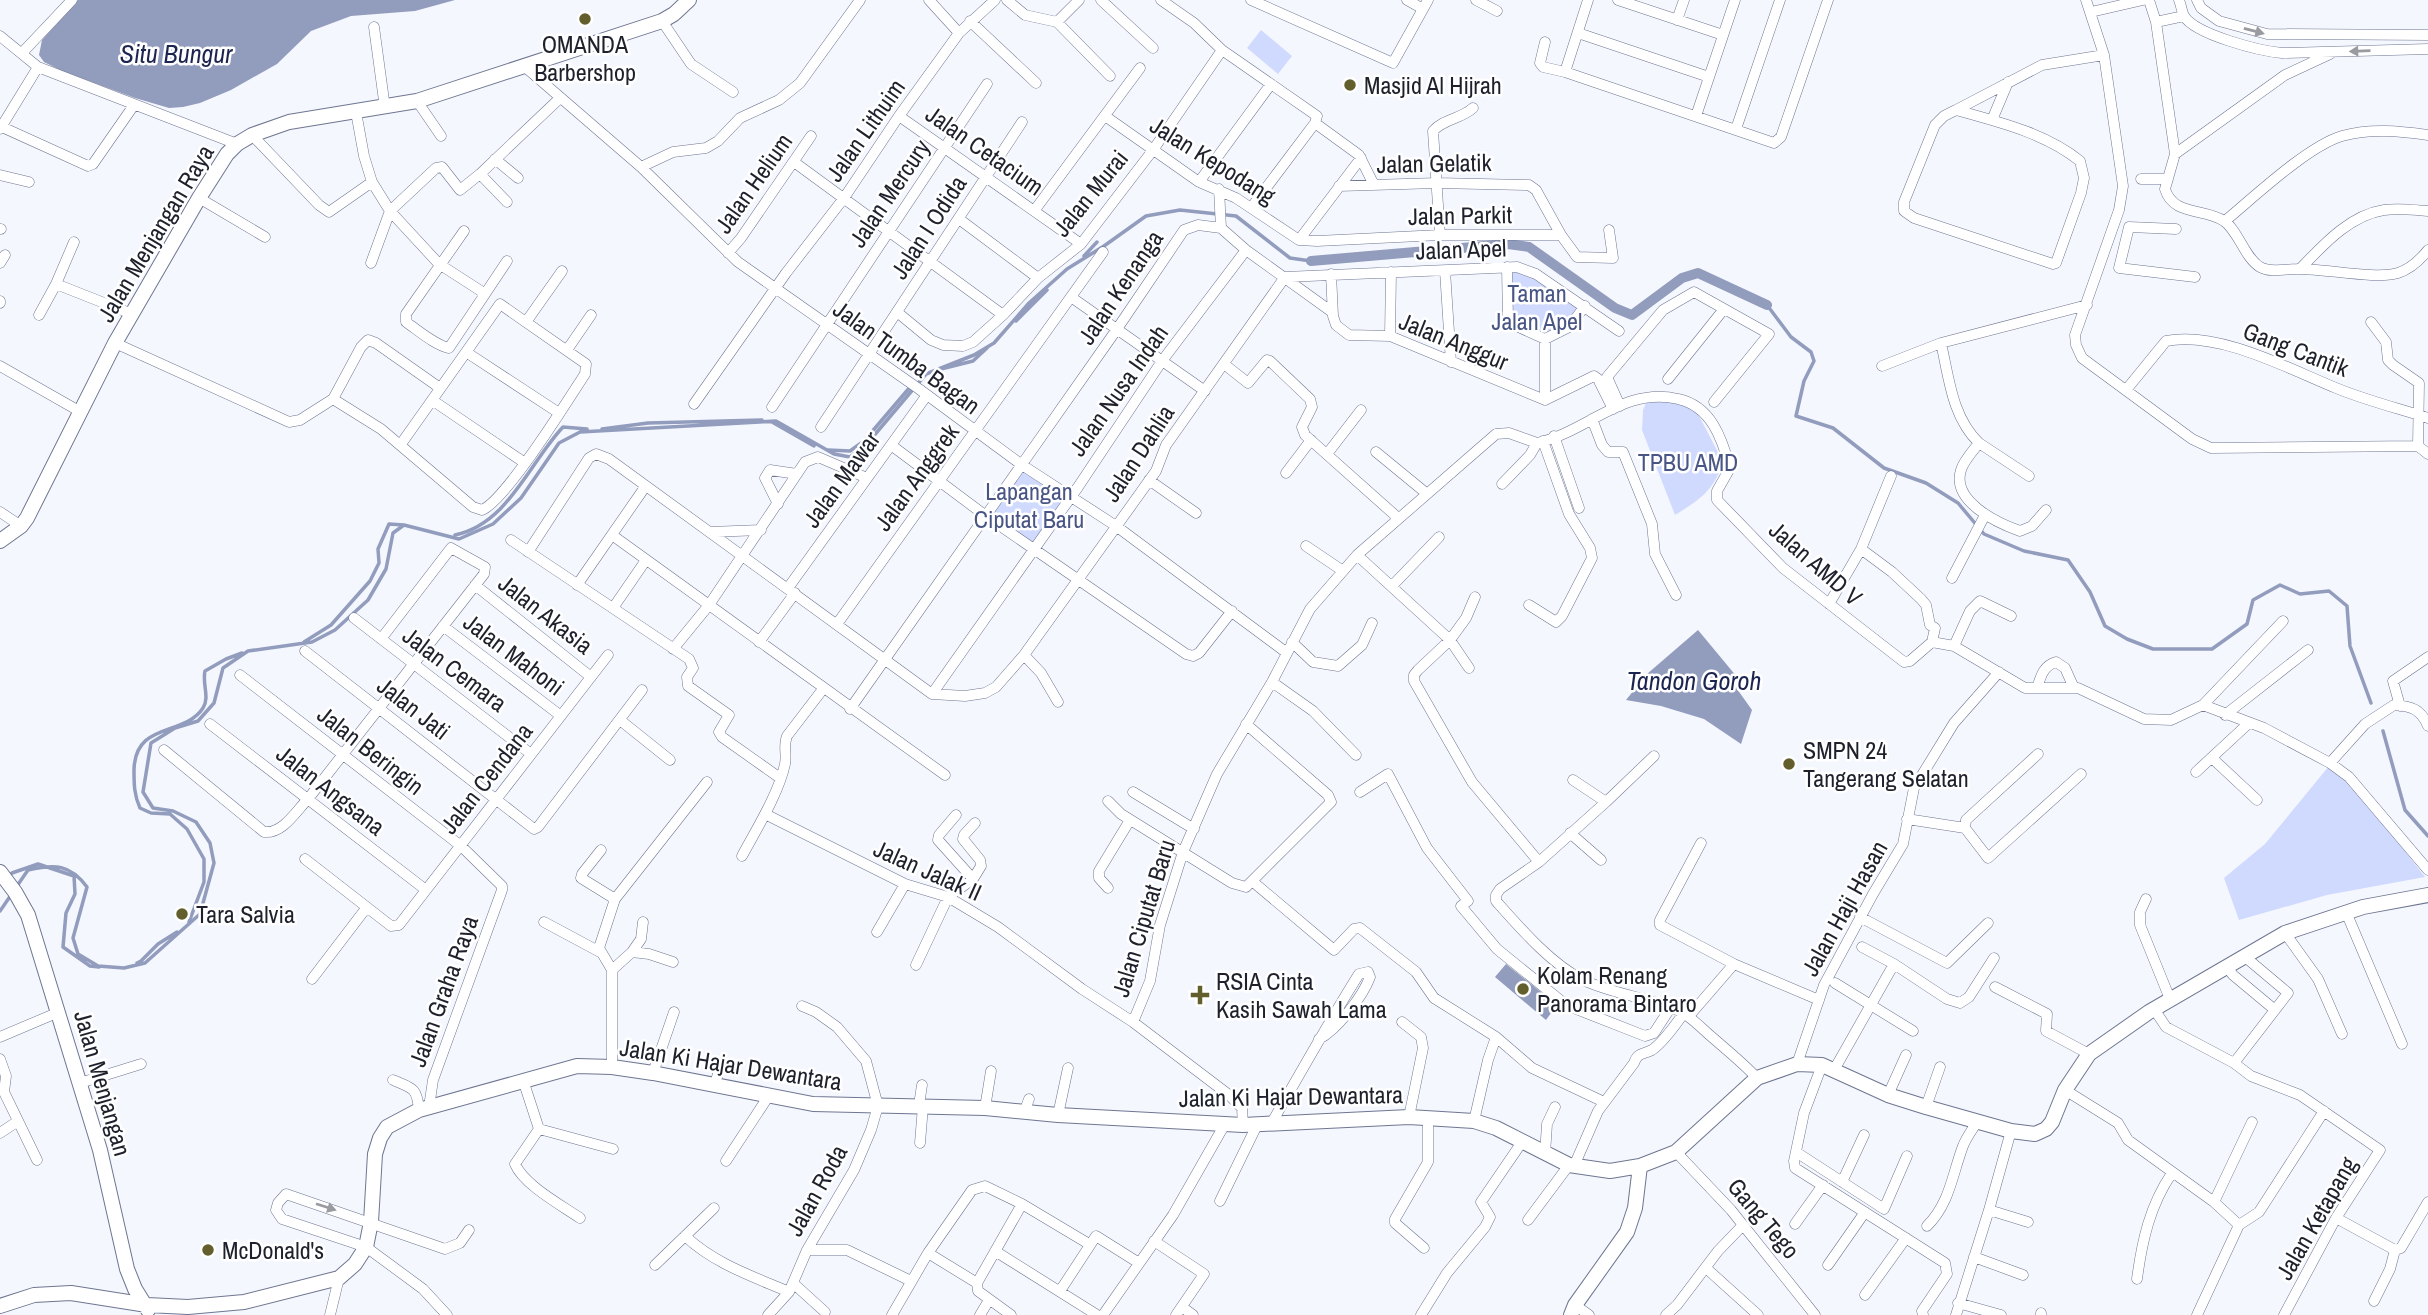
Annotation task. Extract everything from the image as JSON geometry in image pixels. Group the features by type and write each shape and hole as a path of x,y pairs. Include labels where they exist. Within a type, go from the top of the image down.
{"main road":[{"name":"Jalan Menjangan Raya","path":"0,541 21,526 32,509 115,343 199,198 227,154 237,144 252,135 289,122 417,101 662,21 690,0"},
{"name":"Jalan Menjangan","path":"2,875 28,915 100,1150 127,1269 148,1310"},
{"name":"Jalan Ki Hajar Dewantara","path":"339,1278 355,1264 366,1247 371,1222 375,1154 380,1138 387,1128 424,1108 577,1066 612,1067 653,1073 813,1104 985,1108 1026,1106 1058,1115 1257,1125 1409,1117 1474,1121 1496,1128 1571,1166 1610,1171 1640,1166 1676,1152 1756,1078 1797,1064 1828,1067 1888,1095 1977,1122 2035,1134 2046,1129 2052,1122 2065,1090 2089,1055 2119,1031 2170,999 2285,933 2346,912 2428,895"},
{"path":"1573,1310 1627,1232 1634,1209 1640,1166"},
{"path":"0,1307 34,1295 71,1293 148,1310 188,1307 244,1302 339,1278"}],"street":[{"path":"22,52 72,0"},
{"path":"641,167 673,152 706,148 718,141 740,118 791,92 860,0"},
{"path":"929,0 959,33"},
{"name":"Jalan Lithuim","path":"694,404 775,289 844,198 959,33 995,0"},
{"path":"1007,0 1025,15 1057,22 1110,76"},
{"path":"1057,22 1079,0"},
{"path":"1101,0 1153,48"},
{"path":"1161,0 1194,23 1222,50 1353,150 1361,158 1374,185"},
{"path":"1251,0 1393,63 1425,4 1407,0"},
{"path":"1476,0 1497,11"},
{"path":"1565,72 1588,0"},
{"path":"1618,0 1637,3 1723,35"},
{"path":"1677,20 1684,0"},
{"path":"1696,116 1735,0"},
{"path":"1736,129 1780,0"},
{"path":"1545,42 1541,66 1736,129 1774,144 1778,142 1828,0"},
{"path":"2086,0 2104,55 2123,186 2119,210 2075,335 2082,358 2192,439 2211,448 2418,446 2428,454"},
{"path":"2091,12 2143,0"},
{"path":"2149,0 2155,22 2175,154 2167,178 2166,192 2177,205 2225,221 2253,261 2271,270 2300,269 2387,275 2408,268 2428,250"},
{"path":"2179,0 2184,16 2200,28 2265,51 2282,53 2428,49"},
{"path":"2197,0 2201,8 2219,21 2267,34 2428,35"},
{"path":"2155,22 2184,16"},
{"path":"662,21 691,64 733,92"},
{"path":"970,22 1036,83"},
{"path":"374,27 385,108"},
{"path":"1578,33 1709,77"},
{"path":"0,36 38,67 237,144"},
{"name":"Jalan Murai","path":"897,312 931,340 943,345 963,346 972,342 1003,315 1038,278 1081,244 1153,149 1222,50"},
{"path":"2175,154 2285,75 2335,52"},
{"path":"2282,53 2285,75"},
{"path":"1956,110 2060,145 2080,161 2084,178 2081,193 2053,264 1914,218 1904,211 1904,202 1935,125 1944,116 2042,65 2104,55"},
{"name":"Jalan Tumba Bagan","path":"524,66 641,167 728,253 1022,465 1116,526 1287,653"},
{"path":"38,67 1,128 84,166 93,164 134,105"},
{"path":"1034,211 1140,68"},
{"path":"1992,120 2008,81"},
{"name":"Jalan Mercury","path":"772,407 987,84"},
{"path":"1199,182 1270,84"},
{"path":"371,263 390,211 439,167 446,170 460,190 560,98"},
{"path":"417,101 442,136"},
{"path":"1440,235 1433,131 1437,126 1466,114 1473,108"},
{"path":"356,112 372,182 390,211 439,264 484,293"},
{"name":"Jalan Cetacium","path":"899,116 1081,244"},
{"name":"Jalan Kepodang","path":"1105,116 1199,182 1251,208 1299,240"},
{"path":"1251,208 1316,120"},
{"name":"Jalan I Odida","path":"821,428 1022,122"},
{"path":"2225,221 2320,145 2342,136 2368,131 2428,135"},
{"path":"252,135 319,205 329,212 372,182"},
{"name":"Jalan Helium","path":"728,253 811,136"},
{"path":"1299,240 1361,158"},
{"path":"495,159 518,178"},
{"path":"794,162 1003,315"},
{"path":"480,174 508,202"},
{"path":"0,175 29,182"},
{"path":"2141,180 2167,178"},
{"name":"Jalan Gelatik","path":"1339,186 1437,183 1529,185"},
{"name":"Jalan Parkit","path":"1299,240 1440,235 1561,235 1536,190 1529,185"},
{"path":"1219,190 1221,223 1246,250 1285,277"},
{"path":"199,198 265,237"},
{"path":"2300,269 2342,229 2374,212 2397,209 2428,211"},
{"path":"959,219 1038,278"},
{"name":"Jalan Kenanga","path":"850,709 1117,330 1184,230 1198,225 1221,223"},
{"path":"2176,229 2129,227 2119,268 2195,277"},
{"path":"1561,235 1577,257 1613,258 1609,230"},
{"path":"464,231 439,264 405,318 412,326 449,348 507,261"},
{"path":"39,315 74,242"},
{"path":"2107,247 2123,249"},
{"name":"Jalan Nusa Indah","path":"932,694 1162,361 1246,250"},
{"name":"Jalan Anggrek","path":"837,624 1103,252"},
{"path":"1507,267 1508,321 1545,340"},
{"name":"Jalan Apel","path":"1285,277 1507,267 1528,270 1619,331"},
{"path":"526,322 562,271"},
{"path":"1445,271 1451,362"},
{"path":"1390,335 1391,272"},
{"path":"1331,274 1332,312"},
{"name":"Jalan Anggur","path":"1285,277 1332,312 1336,325 1349,335 1390,335 1545,400"},
{"name":"Jalan Dahlia","path":"932,694 965,696 985,693 999,683 1024,655 1156,471 1166,445 1285,277"},
{"path":"56,284 132,314"},
{"path":"1617,408 1607,377 1663,310 1694,292 1769,334 1714,402"},
{"path":"1071,297 1205,391"},
{"path":"1882,366 1941,343 2068,310 2088,302"},
{"path":"333,399 381,429 473,507 482,510 491,505 525,463 587,369 582,361 500,304 401,444"},
{"path":"1545,340 1569,327 1585,306"},
{"path":"1668,379 1724,309"},
{"path":"2068,310 2080,322"},
{"path":"567,350 591,314"},
{"path":"2371,322 2386,342 2388,360 2419,383 2423,417 2418,446"},
{"path":"1545,340 1545,400 1594,376 1617,408"},
{"path":"115,343 289,422 300,420 333,399 361,347 368,341 376,343 440,388"},
{"name":"Gang Cantik","path":"2126,390 2166,341 2213,342 2233,346 2310,375 2336,388 2423,417"},
{"path":"1941,343 1962,424 1979,443 2029,475"},
{"path":"466,352 559,413"},
{"path":"1224,364 1248,383 1267,360 1303,390 1310,398 1312,407 1302,429 1397,517"},
{"path":"1,368 79,411"},
{"name":"Jalan Mawar","path":"760,642 891,445 923,392"},
{"name":"Jalan AMD V","path":"1540,442 1642,397 1663,396 1690,402 1705,412 1715,427 1730,468 1717,491 1717,500 1783,568 1904,662 1910,661 1932,642"},
{"path":"432,400 525,463"},
{"path":"1327,454 1361,410"},
{"path":"1592,419 1602,445 1608,452 1623,452 1652,524 1655,554 1676,594"},
{"path":"1287,653 1310,609 1357,555 1397,517 1496,434 1509,433 1540,442"},
{"path":"1554,436 1579,508"},
{"path":"1286,473 1311,440"},
{"path":"1502,484 1540,442"},
{"path":"1529,605 1556,622 1562,617 1592,558 1590,548 1569,514 1540,442"},
{"path":"1979,443 1961,469 1959,483 1983,519 2020,531 2032,526 2046,510"},
{"path":"891,445 986,516 1190,655 1199,653 1232,611"},
{"path":"1376,452 1426,493"},
{"path":"528,552 593,455 609,459 932,694"},
{"path":"673,649 709,605 805,462 818,457 867,478"},
{"path":"778,504 765,478 770,470 797,474"},
{"path":"1829,604 1861,549 1891,476"},
{"path":"1149,480 1196,513"},
{"path":"577,585 645,487"},
{"path":"0,512 21,526"},
{"path":"1952,579 1983,519"},
{"path":"710,532 761,530"},
{"path":"612,535 945,775"},
{"path":"1392,586 1439,537"},
{"path":"511,540 692,663 693,667 687,677 688,686 729,715 719,732 722,737 780,778"},
{"path":"1306,546 1343,571"},
{"path":"164,750 264,832 280,829 308,799 484,574 485,567 451,548 381,639"},
{"path":"1861,549 1892,572 1926,605 1930,625 1935,628 1932,642 1954,646 2025,688 2074,688 2144,719 2171,720 2203,705 2283,621"},
{"path":"1357,555 1450,640 1469,668"},
{"path":"613,608 646,560"},
{"name":"Jalan Akasia","path":"475,585 591,677"},
{"path":"1475,597 1466,618 1450,640 1418,670 1414,675 1415,681 1472,782 1539,862"},
{"path":"1954,646 1970,611 1980,601 2011,616"},
{"name":"Jalan Cemara","path":"354,618 531,754"},
{"path":"1292,642 1313,662 1338,666 1362,645 1372,623"},
{"name":"Jalan Mahoni","path":"443,626 561,716"},
{"path":"2225,715 2308,650"},
{"name":"Jalan Jati","path":"305,651 530,828 538,827 620,720"},
{"name":"Jalan Ciputat Baru","path":"1257,1125 1229,1096 1133,1022 1150,981 1160,925 1183,852 1217,774 1287,653"},
{"name":"Jalan Cendana","path":"367,907 391,926 397,926 608,655"},
{"path":"1024,655 1041,673 1058,702"},
{"path":"2400,706 2393,681 2428,657"},
{"path":"2037,688 2042,672 2049,664 2056,662 2065,668 2074,688"},
{"name":"Jalan Haji Hasan","path":"1797,1064 1824,985 1903,844 1914,788 1954,723 1999,672"},
{"name":"Jalan Beringin","path":"240,675 461,846 500,881 502,890"},
{"path":"1272,682 1313,711 1356,754"},
{"path":"742,856 765,814 786,762 784,743 787,736 823,689"},
{"path":"642,690 620,720 670,760"},
{"path":"2203,705 2306,749 2330,763 2349,777 2428,870"},
{"path":"2330,763 2365,724 2394,705 2416,708 2428,726"},
{"path":"2196,772 2249,723"},
{"name":"Jalan Angsana","path":"210,724 426,890"},
{"path":"1108,801 1130,820 1232,883 1246,887 1331,804 1328,795 1246,724"},
{"path":"1965,828 1966,820 2039,754"},
{"path":"1654,756 1539,862 1500,889 1496,901 1518,926 1568,971 1583,980 1627,996 1671,1007 1687,1015 1735,1055 1756,1078"},
{"path":"2212,758 2257,800"},
{"path":"1360,792 1388,774 1427,848 1468,901 1461,906 1497,949 1566,1005 1645,1036 1654,1033 1671,1007"},
{"path":"1907,819 1965,828 1988,858 2081,774"},
{"path":"1573,780 1606,803"},
{"path":"600,952 615,899 707,782"},
{"path":"1133,792 1194,829"},
{"name":"Jalan Jalak II","path":"765,814 905,884 948,897 998,927 1082,989 1133,1022"},
{"path":"956,815 939,835 938,840 973,879"},
{"path":"1108,887 1100,878 1099,871 1130,820"},
{"path":"916,965 948,897 973,879 981,862 963,839 975,823"},
{"path":"1570,833 1601,860"},
{"path":"1702,843 1660,920 1660,925 1734,964 1819,1000"},
{"path":"601,850 581,878 615,899"},
{"path":"305,859 367,907 312,979"},
{"path":"1252,881 1334,950 1354,929 1360,928 1416,972 1434,998 1496,1037 1532,1068 1604,1102"},
{"path":"877,932 905,884"},
{"name":"Jalan Graha Raya","path":"424,1108 502,890"},
{"path":"2146,899 2140,912 2140,925 2170,999"},
{"path":"2346,912 2402,1044"},
{"path":"1860,917 1947,963 1988,923"},
{"path":"544,922 600,952 612,970 612,1067"},
{"path":"612,970 632,953 641,939 643,922"},
{"path":"2285,933 2318,979 2342,1034"},
{"path":"1862,947 1894,964 1947,999 1960,1003 1969,997 1994,958"},
{"path":"632,953 649,954 673,962"},
{"path":"2234,1063 2288,993 2244,956"},
{"path":"1528,1220 1571,1166 1604,1102 1637,1056 1652,1050 1734,964"},
{"path":"1894,964 1828,1067 1804,1113 1794,1161 1795,1168 1945,1263 1947,1274 1922,1311 1923,1315"},
{"path":"2226,967 2275,1010"},
{"path":"1220,1201 1257,1125 1319,1040 1359,974 1368,972 1370,976 1366,987 1331,1033 1319,1040"},
{"path":"1835,984 1913,1031"},
{"path":"1995,987 2047,1014 2046,1031 2089,1055"},
{"path":"802,1006 837,1027 866,1061 878,1106"},
{"name":"Jalan Ketapang","path":"2154,1009 2166,1027 2234,1063 2251,1076 2290,1090 2380,1150 2336,1219 2284,1315"},
{"path":"0,1037 59,1012"},
{"path":"653,1073 674,1012"},
{"path":"1402,1022 1421,1037 1423,1048 1409,1117"},
{"path":"1474,1121 1496,1037"},
{"path":"1888,1095 1906,1055"},
{"path":"0,1059 6,1076 2,1094 37,1160"},
{"path":"715,1084 721,1063"},
{"path":"80,1083 141,1064"},
{"path":"1926,1107 1940,1067"},
{"path":"1058,1115 1068,1068"},
{"path":"985,1108 991,1071"},
{"path":"393,1080 414,1089 424,1108"},
{"path":"523,1080 539,1129"},
{"path":"920,1143 922,1085"},
{"path":"2065,1090 2118,1123 2128,1140 2214,1202 2239,1225"},
{"path":"726,1161 768,1097"},
{"name":"Jalan Roda","path":"768,1315 791,1288 807,1250 854,1170 878,1106"},
{"path":"1545,1154 1548,1124 1555,1107"},
{"path":"2197,1315 2239,1225 2259,1212 2324,1111"},
{"path":"1424,1248 1395,1223 1428,1162 1428,1117"},
{"path":"0,1133 18,1121"},
{"path":"1927,1226 1937,1216 1950,1194 1964,1144 1977,1122"},
{"path":"2214,1202 2252,1122"},
{"path":"1103,1315 1173,1215 1225,1124"},
{"path":"539,1129 613,1149"},
{"path":"539,1129 515,1164 516,1167 524,1178 580,1218"},
{"path":"1955,1315 2011,1131"},
{"path":"1842,1182 1864,1135"},
{"path":"1421,1315 1447,1273 1485,1227 1490,1217 1481,1202 1522,1142"},
{"name":"Gang Tego","path":"1676,1152 1731,1210 1815,1315"},
{"path":"1796,1152 1884,1209 1907,1156"},
{"path":"2137,1279 2147,1224 2172,1173"},
{"path":"1795,1224 1823,1185"},
{"path":"892,1315 928,1253 975,1188 985,1186 1022,1204 1089,1244"},
{"path":"447,1315 423,1289 366,1247 282,1219 276,1210 286,1194 445,1249 460,1243 469,1230"},
{"path":"2336,1219 2395,1250 2402,1248 2428,1202"},
{"path":"1011,1315 978,1292 977,1283 1022,1204"},
{"path":"656,1265 714,1209"},
{"path":"1989,1210 2028,1222"},
{"path":"1828,1265 1865,1212"},
{"path":"1666,1315 1743,1225"},
{"path":"685,1236 703,1253 720,1263 791,1288 825,1312"},
{"path":"1060,1291 1094,1237 1098,1236 1139,1263"},
{"path":"1865,1295 1906,1238"},
{"path":"1154,1241 1204,1274 1179,1311 1193,1315"},
{"path":"807,1250 843,1249 911,1280"},
{"path":"2374,1301 2390,1269 2395,1250"},
{"path":"995,1251 1097,1315"},
{"path":"928,1253 977,1283"},
{"path":"1973,1256 2024,1275"},
{"path":"1706,1268 1758,1315"},
{"path":"330,1315 339,1278"},
{"path":"980,1315 989,1300"},
{"path":"1958,1303 2001,1315"},
{"path":"1573,1310 1589,1315"}],"green space":[{"path":"1261,30 1292,56 1278,74 1247,48"},
{"name":"Taman Jalan Apel","path":"1507,267 1544,280 1585,306 1545,339 1512,324"},
{"name":"TPBU AMD","path":"1648,399 1675,401 1696,410 1723,462 1705,494 1675,515 1642,430 1643,410"},
{"name":"Lapangan Ciputat Baru","path":"1023,469 1065,499 1033,544 990,515"},
{"path":"2329,766 2362,796 2425,877 2327,895 2239,920 2224,878 2265,844"}],"water":[{"name":"Situ Bungur","path":"78,0 455,0 415,11 351,16 311,31 277,64 231,90 200,103 169,108 135,98 44,62 39,55 42,40"},
{"name":"Tandon Goroh","path":"1698,630 1742,683 1737,689 1752,710 1741,744 1704,719 1661,706 1626,700 1647,674"},
{"name":"Kolam Renang Panorama Bintaro","path":"1506,964 1557,1005 1546,1020 1495,977"}],"waterway":[{"path":"17,886 28,870 46,867 68,870 87,887 73,938 78,954 98,966 124,968 145,963 200,914 214,863 210,843 196,822 173,811 153,808 143,792 151,743 175,728 198,721 214,703 223,668 248,651 312,642 335,630 368,600 386,569 393,533 404,525 459,539 493,524 521,498 559,443 580,432 776,421 834,454 850,457 866,445 926,374 974,355 994,343 1029,303 1067,269 1146,216 1180,210 1236,216 1290,258 1311,261"},
{"path":"1084,256 1097,242"},
{"path":"1311,261 1508,244 1529,247 1615,308 1632,315 1682,278 1698,273 1767,305"},
{"path":"1016,321 1047,290"},
{"path":"1767,305 1791,337 1811,352 1814,361 1804,381 1796,416 1833,428 1884,468 1926,483 1958,503 1984,534 2024,551 2068,560 2090,592 2105,626 2127,639 2153,649 2212,649 2247,624 2253,600 2280,585 2300,594 2329,591 2347,606 2350,646 2371,703"},
{"path":"941,369 973,361 987,348"},
{"path":"828,450 850,451 864,441 911,386"},
{"path":"602,429 648,423 762,420"},
{"path":"772,422 814,446"},
{"path":"455,535 473,529 489,519 516,490 563,427 587,429"},
{"path":"304,642 331,625 370,581 379,563 378,549 389,524 404,525"},
{"path":"189,922 204,882 204,859 187,829 170,814 151,813 140,808 134,785 136,754 151,736 195,717 205,704 205,671 242,653"},
{"path":"2383,731 2405,810 2428,836"},
{"path":"9,876 38,864 74,876 75,894 66,913 63,947 90,966 99,967"},
{"path":"0,911 11,895"},
{"path":"137,963 158,944 177,932"}],"place":[{"name":"OMANDA Barbershop","path":"585,19"},
{"name":"Masjid Al Hijrah","path":"1350,85"},
{"name":"SMPN 24 Tangerang Selatan","path":"1789,764"},
{"name":"Tara Salvia","path":"182,914"},
{"name":"Kolam Renang Panorama Bintaro","path":"1523,989"},
{"name":"RSIA Cinta Kasih Sawah Lama","path":"1200,995"},
{"name":"McDonald's","path":"208,1250"}]}
